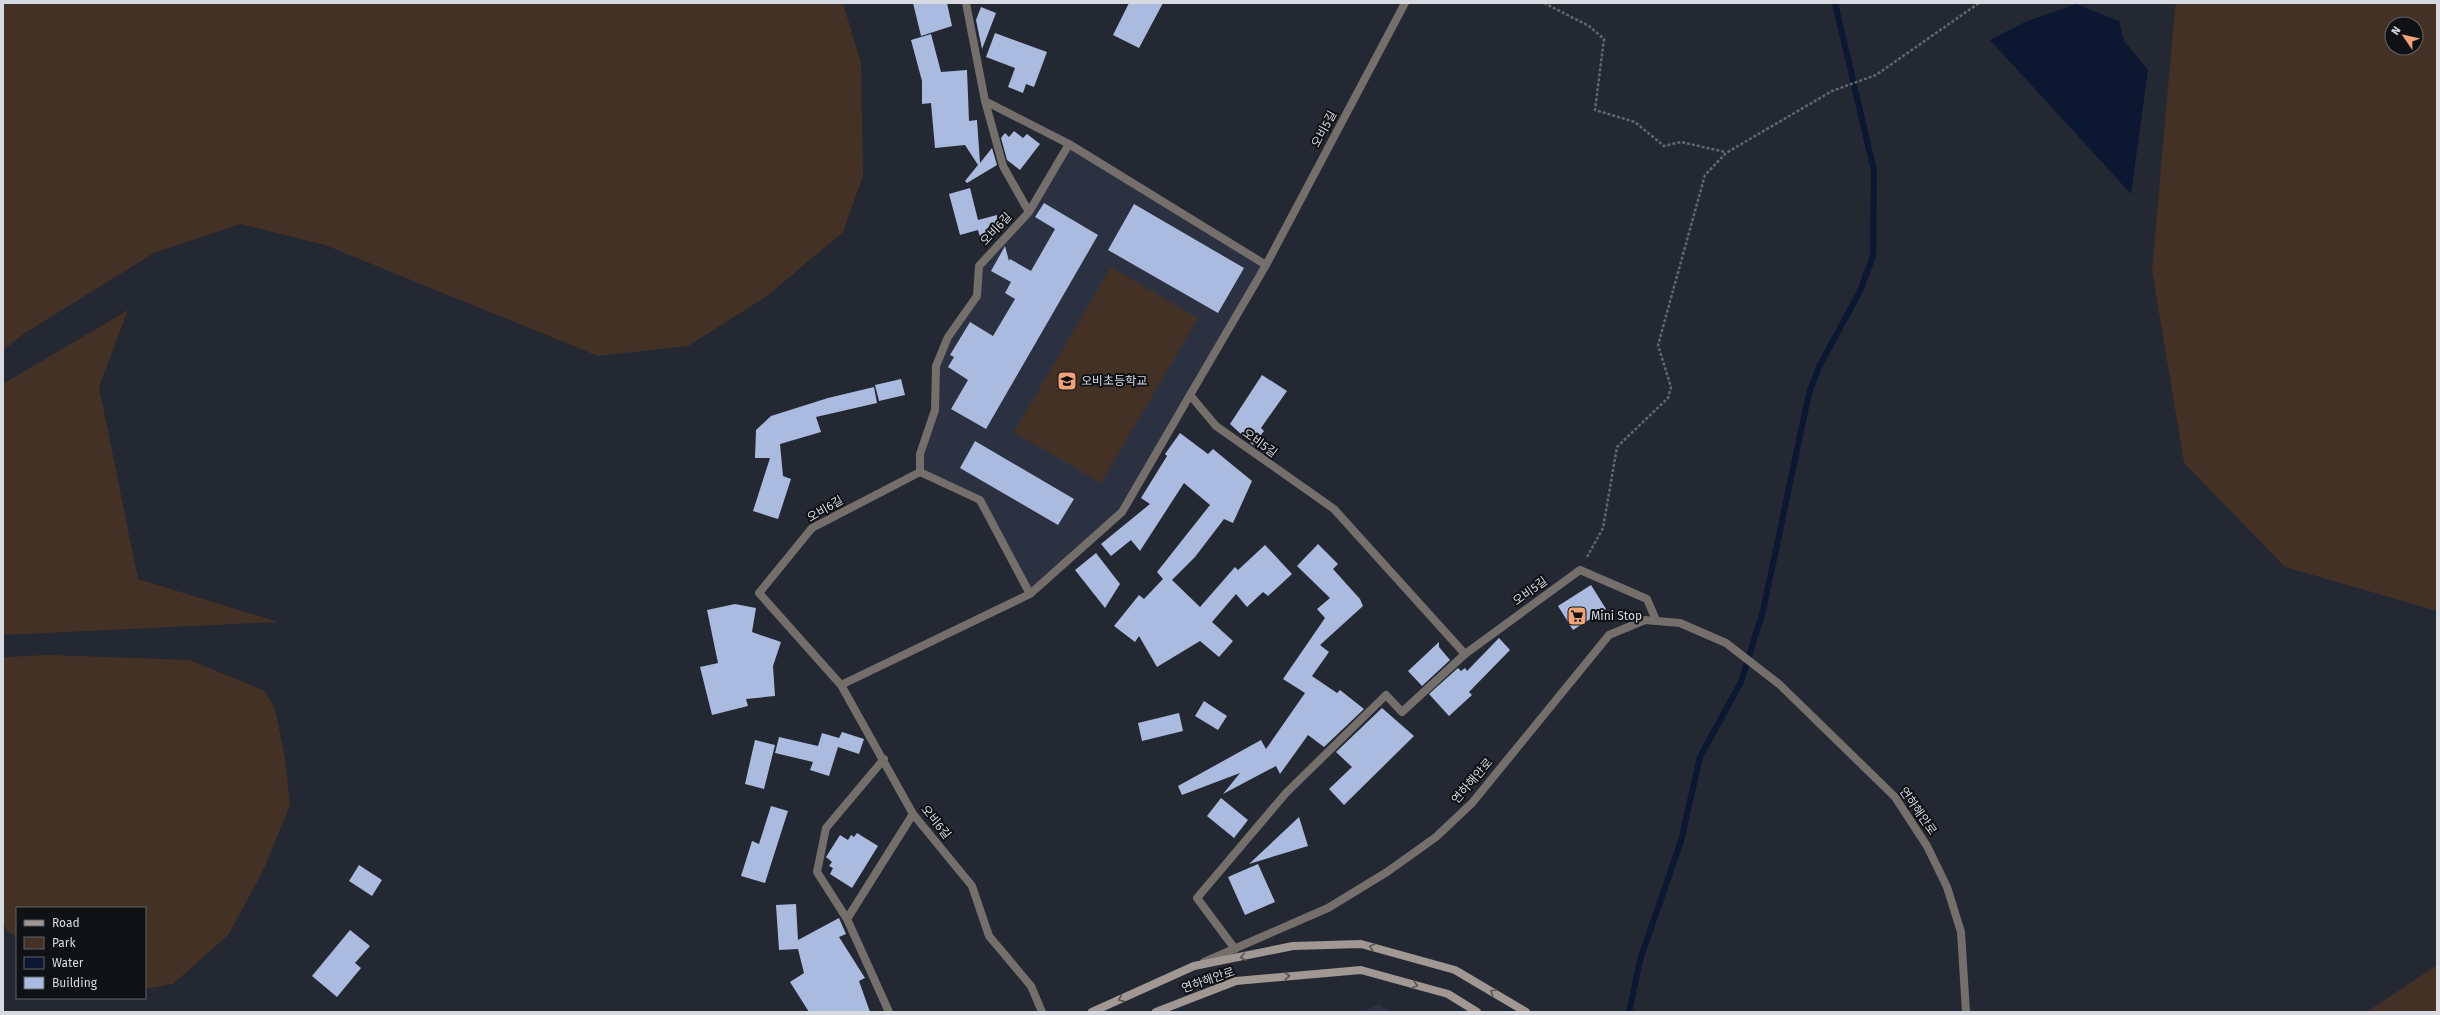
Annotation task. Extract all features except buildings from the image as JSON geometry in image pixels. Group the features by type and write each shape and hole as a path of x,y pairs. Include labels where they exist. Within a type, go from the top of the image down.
{"street":[{"name":"오비6길","path":"966,3 985,101 1003,166 1029,212 979,266 977,296 948,337 936,366 935,410 920,454 920,472 812,528 759,593 841,684 884,759 913,814 972,886 989,936 1031,986 1042,1012"},
{"name":"오비5길","path":"1405,3 1266,265 1190,395 1216,426 1334,509 1465,654 1580,570"},
{"path":"985,101 1069,144 1266,265"},
{"path":"1029,212 1069,144"},
{"path":"841,684 1030,594 1122,512 1190,395"},
{"path":"920,472 980,500 1030,594"},
{"path":"1580,570 1647,599 1656,620"},
{"name":"연하해안로","path":"1092,1012 1328,908 1387,872 1436,837 1472,803 1608,635 1646,620 1656,620 1680,623 1726,643 1779,684 1895,797 1928,846 1947,887 1961,932 1966,1012"},
{"path":"1235,949 1197,898 1286,793 1386,695 1402,712 1465,654"},
{"path":"884,759 826,828 817,872 847,919 889,1012"},
{"path":"847,919 913,814"},
{"name":"연하해안로","path":"1194,966 1293,946 1361,944 1455,970 1526,1012"},
{"name":"연하해안로","path":"1156,1012 1236,981 1361,970 1448,994 1478,1012"}],"path":[{"path":"1544,3 1589,26 1604,39 1596,110 1635,122 1664,146 1681,142 1726,153"},
{"path":"1580,570 1603,528 1617,447 1668,398 1671,386 1658,345 1705,175 1726,153 1832,91 1876,75 1980,3"}],"shaded area":[{"name":"오비초등학교","path":"1069,144 1266,265 1122,512 1030,594 980,500 920,472 935,410 936,366 948,337 977,296 979,266 1029,212"},
{"path":"1379,1004 1390,1012 1363,1012"}],"green space":[{"path":"3,3 843,3 861,63 863,176 843,232 767,296 688,346 598,356 325,245 241,224 154,253 25,333 3,350"},
{"path":"2177,3 2437,3 2437,611 2285,567 2184,463 2152,271 2175,7"},
{"path":"1111,267 1198,318 1101,483 1014,432"},
{"path":"128,310 99,387 138,579 278,622 3,635 3,384"},
{"path":"49,655 190,660 265,691 275,709 285,758 290,805 262,873 228,935 173,984 146,989 146,907 16,907 16,936 8,932 3,923 3,657"},
{"path":"2437,965 2437,1012 2367,1012"}],"water":[{"path":"2076,4 2119,21 2124,41 2148,70 2131,194 1990,40 2025,22"}],"waterway":[{"path":"1629,1012 1640,960 1681,841 1700,757 1741,682 1763,611 1809,393 1820,365 1860,291 1873,256 1874,171 1835,3"}],"place":[{"name":"오비초등학교","path":"1067,381"},
{"name":"Mini Stop","path":"1577,616"}]}
